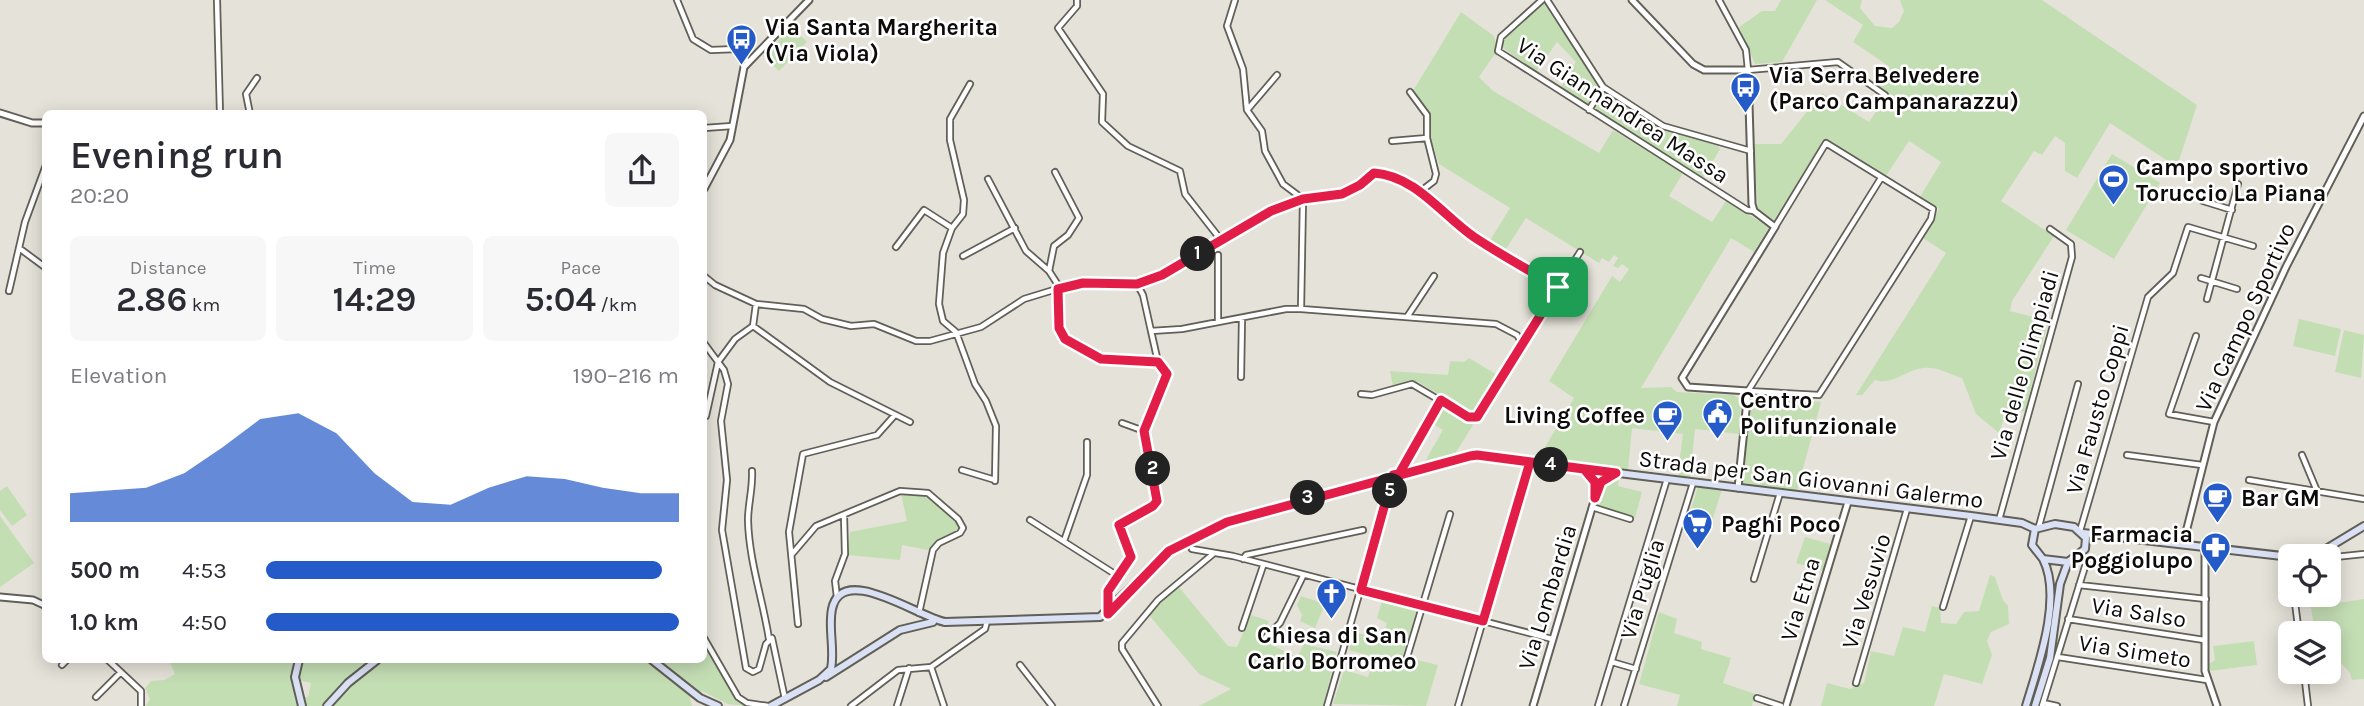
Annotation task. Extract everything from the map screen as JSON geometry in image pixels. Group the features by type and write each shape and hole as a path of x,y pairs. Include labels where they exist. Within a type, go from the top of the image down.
{"main road":[{"name":"Strada per San Giovanni Galermo","path":"1108,614 1165,554 1181,543 1239,517 1470,456 1971,516 2012,522 2035,530"},
{"path":"2026,706 2046,634 2052,580 2043,559 2032,545 2035,530 2055,524 2081,532 2278,555"},
{"path":"2334,544 2364,526"},
{"path":"2081,532 2087,543"},
{"path":"2040,705 2060,584 2068,562 2081,553 2087,543 2099,533"},
{"path":"2043,559 2068,562"},
{"path":"819,680 831,669 831,618 837,598 847,590 859,589 946,622"},
{"path":"769,706 785,700 919,620 919,614"},
{"path":"912,624 1085,619 1108,614"},
{"path":"832,662 839,666 850,662"},
{"path":"298,663 295,677 302,706"},
{"path":"327,706 348,682 373,663"},
{"path":"656,663 700,698 718,706"}],"street":[{"path":"217,0 220,110"},
{"path":"677,0 693,39 711,50 737,49 748,62"},
{"path":"707,182 716,161 727,148 742,72 748,62 809,0"},
{"path":"1077,0 1077,6 1058,27 1103,94 1102,122 1128,146 1180,171 1185,194 1222,240"},
{"path":"1235,0 1227,26 1243,69 1247,110 1262,131 1265,151 1283,184 1303,199"},
{"path":"1544,0 1603,87 1663,125 1751,151"},
{"name":"Via Giannandrea Massa","path":"1544,0 1501,37 1498,51 1747,210 1754,211"},
{"path":"1632,0 1693,64 1704,70 1838,62 1885,94"},
{"path":"1719,0 1745,50 1754,211 1775,227"},
{"path":"1247,110 1277,75"},
{"path":"249,110 246,93 257,78"},
{"path":"962,470 995,480 996,426 986,401 975,384 956,332 943,321 939,292 943,253 952,228 960,219 964,200 959,187 950,119 970,84"},
{"path":"1589,110 1603,87"},
{"path":"1410,92 1427,115 1427,138 1436,174 1434,181 1421,191"},
{"path":"0,113 42,123"},
{"name":"Via Campo Sportivo","path":"2183,544 2214,422 2286,267 2364,116"},
{"path":"707,128 732,126"},
{"path":"1392,141 1427,138"},
{"path":"1826,144 1881,177 1933,209 1931,219 1819,395 1688,387 1682,378 1826,144"},
{"path":"1049,271 1054,246 1068,235 1079,218 1055,172"},
{"path":"707,278 715,285 756,304 804,309 822,319 851,326 874,324 916,341 930,341 981,327 1024,299 1059,288 1083,283 1137,284 1162,275 1271,211 1303,199 1342,194 1360,185 1374,173 1394,178 1421,191 1475,238 1558,287"},
{"path":"9,291 19,248 42,177"},
{"path":"1738,488 1748,391 1881,177"},
{"path":"988,179 1026,251 1049,271 1059,288 1059,328 1065,339 1101,359 1158,362"},
{"path":"2207,299 2238,184"},
{"path":"1301,309 1303,199"},
{"path":"2203,201 2232,210"},
{"path":"896,247 925,210 952,228"},
{"name":"Via Fausto Coppi","path":"2081,532 2148,297 2173,273 2188,227 2225,236"},
{"path":"962,256 1014,228"},
{"name":"Via delle Olimpiadi","path":"1999,520 2072,257 2071,244 2050,229"},
{"path":"2225,236 2253,246"},
{"path":"19,248 42,265"},
{"path":"1361,394 1372,395 1412,384 1468,417 1477,417 1580,252"},
{"path":"1218,255 1218,322"},
{"path":"1406,318 1434,276"},
{"path":"2201,278 2236,289"},
{"path":"1108,614 1108,591 1130,562 1131,552 1119,525 1157,501 1144,431 1167,374 1158,362 1143,295 1137,284"},
{"path":"707,412 718,362 735,339 752,327 756,304"},
{"path":"1151,331 1286,309 1301,309 1496,324 1517,335 1523,344"},
{"path":"1241,318 1241,377"},
{"path":"752,327 808,368 894,416 910,422"},
{"path":"2196,336 2169,414 2214,422"},
{"path":"707,347 724,370 728,384 721,421 727,480 722,530 748,670 756,671 761,667 769,639 766,613 757,590 748,519 753,494 752,471"},
{"path":"2035,530 2078,384"},
{"path":"1327,706 1396,474 1441,400"},
{"path":"798,624 789,532 790,513 803,454 877,435 894,416"},
{"path":"1122,424 1144,431"},
{"path":"1064,541 1087,475 1087,442"},
{"path":"2302,454 2317,492"},
{"path":"2127,455 2202,465"},
{"path":"1458,706 1530,462"},
{"path":"1584,469 1599,483 1616,473"},
{"name":"Via Lombardia","path":"1533,706 1601,471"},
{"path":"1598,706 1667,480"},
{"path":"2249,480 2364,499"},
{"name":"Via Puglia","path":"1624,706 1693,483"},
{"path":"793,553 816,526 890,494 912,490 928,493 958,519 962,531 933,550 919,614"},
{"path":"1754,579 1780,493"},
{"name":"Via Etna","path":"1783,706 1848,502"},
{"path":"1592,507 1630,519"},
{"name":"Via Vesuvio","path":"1856,683 1907,509"},
{"path":"837,598 835,580 845,554 847,539 844,514"},
{"path":"1407,657 1450,514"},
{"path":"1943,607 1971,516"},
{"path":"1030,520 1118,576"},
{"path":"1243,559 1245,555 1363,530"},
{"path":"2205,547 2207,599 2204,640 2207,680 2217,706"},
{"path":"1192,549 1243,559 1552,639"},
{"path":"1158,706 1122,649 1122,643 1158,600 1214,553"},
{"path":"2341,556 2364,554"},
{"path":"2057,706 2040,705 2058,657 2087,560"},
{"path":"1242,628 1263,566"},
{"path":"1266,637 1280,623 1303,576"},
{"path":"2079,585 2207,599"},
{"path":"0,597 33,600 42,604"},
{"name":"Via Salso","path":"2068,619 2204,640"},
{"path":"851,706 898,670 931,667 985,629 987,620"},
{"path":"769,639 774,639 780,687 785,700"},
{"path":"707,643 738,697 747,703 769,706"},
{"name":"Via Simeto","path":"2058,657 2207,680"},
{"path":"1612,662 1636,669"},
{"path":"111,663 141,691 141,706"},
{"path":"1020,666 1052,706"},
{"path":"931,667 944,706"},
{"path":"897,706 909,668"},
{"path":"96,697 121,672"},
{"path":"2305,684 2308,706"},
{"path":"1757,698 1783,706"}],"green space":[{"path":"1781,0 1817,0 1782,62 1755,64 1739,27 1762,11 1775,11"},
{"path":"1825,0 1862,0 1860,8 1875,26 1892,28 1899,22 1904,11 1900,0 2042,0 2197,105 2177,167 2110,123 2077,178 2065,171 2065,143 2055,136 2042,155 2034,151 2001,201 2054,236 2012,301 2010,311 2048,321 2025,412 2008,407 1999,433 1976,414 1962,378 1937,369 1917,369 1888,381 1875,380 1862,395 1856,395 1946,253 1923,238 1939,209 1920,197 1941,162 1909,141 1886,176 1825,138 1774,220 1758,209 1753,144 1781,144 1822,93 1869,122 1888,94 1879,86 1890,67 1853,42 1863,25"},
{"path":"1544,3 1599,86 1589,105 1561,87 1576,62 1557,42 1536,72 1502,47 1508,32"},
{"path":"1461,12 1494,36 1499,56 1494,55 1479,77 1493,91 1599,153 1613,130 1683,173 1669,196 1712,222 1726,201 1769,227 1754,252 1731,238 1641,388 1671,387 1677,392 1733,395 1741,399 1739,434 1695,429 1690,477 1679,476 1678,472 1683,434 1632,428 1628,470 1538,459 1574,398 1549,381 1612,276 1620,282 1629,269 1622,264 1618,268 1613,266 1618,258 1614,255 1609,262 1602,258 1599,263 1526,218 1504,252 1489,242 1510,208 1439,164 1430,137 1431,116 1413,91"},
{"path":"792,27 807,42 779,71 763,56"},
{"path":"1602,92 1663,127 1718,146 1720,149 1703,178 1593,109"},
{"name":"Campo sportivo Toruccio La Piana","path":"2112,154 2160,183 2114,259 2066,230"},
{"path":"2299,319 2341,329 2335,356 2293,346"},
{"path":"2344,330 2364,335 2361,378 2335,372"},
{"path":"1469,358 1499,376 1474,415 1418,382 1393,386 1390,371 1448,375 1450,361 1464,362"},
{"path":"1760,397 1821,402 1797,491 1742,483 1752,402"},
{"path":"1441,404 1473,425 1453,457 1423,465 1443,430 1430,422"},
{"path":"1619,476 1618,486 1642,492 1635,518 1596,507 1605,485"},
{"path":"7,486 27,515 12,526 0,510 0,491"},
{"path":"1698,486 1722,489 1708,534 1686,527"},
{"path":"911,493 926,497 948,511 958,524 959,531 939,540 928,550 902,545 900,560 848,555 850,532 907,521 901,494"},
{"path":"0,516 34,563 0,587"},
{"path":"1805,537 1830,544 1823,571 1796,563"},
{"path":"1990,575 1995,577 2003,600 2008,606 2009,624 1991,632 1987,641 1992,655 1982,684 1944,674 1934,706 1821,706 1827,683 1850,689 1864,683 1871,651 1894,656 1903,627 1925,632 1932,606 1940,608 1941,623 1956,624 1964,612 1979,611"},
{"path":"1178,586 1228,646 1237,647 1251,615 1269,621 1262,640 1297,657 1304,644 1337,652 1323,706 1199,706 1231,689 1199,674 1148,614"},
{"path":"1301,596 1325,604 1315,628 1300,621 1302,615 1297,605"},
{"path":"1383,598 1418,606 1401,662 1411,663 1413,659 1438,665 1426,706 1333,704 1344,670 1368,677 1374,657 1349,650 1354,632 1382,639 1387,623 1377,618"},
{"path":"2364,599 2364,679 2352,680 2341,663 2341,621 2313,621 2311,607 2341,607 2341,602"},
{"path":"1659,612 1677,619 1674,633 1702,642 1701,649 1731,658 1723,683 1755,694 1752,706 1677,706 1680,695 1639,684"},
{"path":"2254,641 2257,665 2210,671 2209,664 2215,660 2213,646"},
{"path":"707,648 736,699 746,706 728,704 702,691 690,698 692,706 331,706 351,684 380,663 707,663"},
{"path":"170,663 296,663 290,675 293,677 295,700 299,706 146,706 150,699 145,688 151,681 164,680 175,674"},
{"path":"301,663 366,663 347,678 322,706 305,706 302,697 308,697 311,683 298,680"}],"place":[{"name":"Via Santa Margherita (Via Viola)","path":"742,67"},
{"name":"Via Serra Belvedere (Parco Campanarazzu)","path":"1746,115"},
{"name":"Campo sportivo Toruccio La Piana","path":"2113,207"},
{"name":"Centro Polifunzionale","path":"1717,440"},
{"name":"Living Coffee","path":"1668,442"},
{"name":"Bar GM","path":"2218,525"},
{"name":"Paghi Poco","path":"1698,551"},
{"name":"Farmacia Poggiolupo","path":"2216,574"},
{"name":"Chiesa di San Carlo Borromeo","path":"1332,621"}],"route":[{"path":"1558,287 1475,238 1421,191 1394,178 1374,173 1360,185 1342,194 1303,199 1271,211 1162,275 1137,284 1131,282 1105,286 1083,283 1058,289 1059,328 1065,339 1096,358 1158,362 1166,369 1167,374 1144,431 1157,488 1157,501 1119,525 1131,557 1130,562 1110,586 1106,598 1108,614 1174,547 1239,517 1399,474 1461,457 1477,455 1616,473 1601,482 1595,498 1594,477 1584,469 1530,462 1483,621 1361,590 1390,492 1393,475 1399,474 1441,400 1468,417 1477,417 1558,287"}]}
